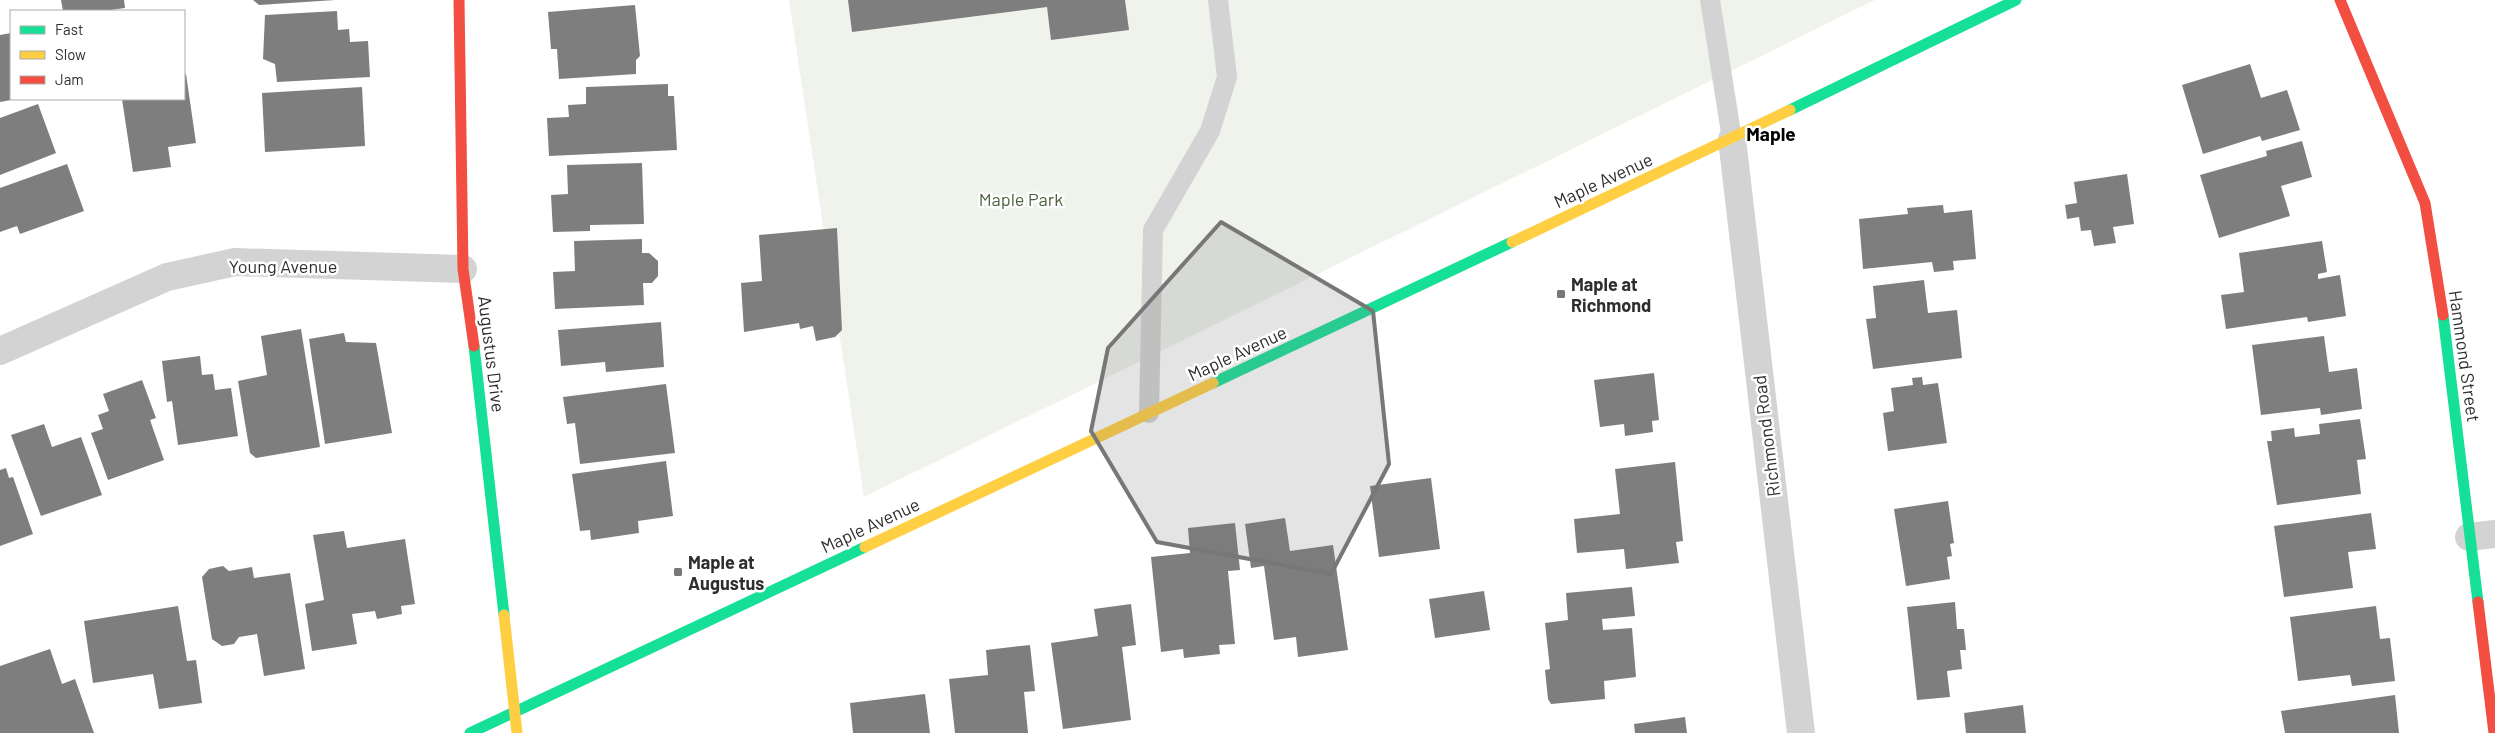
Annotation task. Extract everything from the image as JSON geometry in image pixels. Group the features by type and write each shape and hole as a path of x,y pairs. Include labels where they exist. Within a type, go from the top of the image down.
{"main road":[{"name":"Augustus Drive","path":"459,0 463,270 481,399 516,733"},
{"name":"Maple Avenue","path":"470,733 1732,140 2016,0"},
{"name":"Hammond Street","path":"2340,0 2425,203 2446,335 2482,535 2494,733"}],"street":[{"name":"Richmond Road","path":"1732,140 1801,733"},
{"name":"Young Avenue","path":"0,351 168,277 235,262 463,270"}],"lane":[{"path":"1148,413 1154,230 1210,131 1227,76 1218,0"},
{"path":"1710,0 1732,140"}],"highlighted area":[{"path":"1221,222 1373,311 1389,464 1331,574 1157,542 1091,431 1108,348"}],"green space":[{"name":"Maple Park","path":"789,0 1875,0 864,497"}],"building":[{"path":"61,0 124,0 125,8 110,10 63,10"},
{"path":"253,0 335,0 259,5"},
{"path":"848,0 1125,0 1129,30 1051,40 1047,7 852,32"},
{"path":"635,5 640,56 636,60 636,74 559,79 557,49 551,49 548,12"},
{"path":"337,11 338,30 349,29 350,42 368,41 370,77 277,82 275,64 263,59 265,15"},
{"path":"10,33 11,100 0,102 0,35"},
{"path":"2250,64 2261,98 2287,90 2300,130 2262,141 2260,136 2203,154 2182,85"},
{"path":"185,74 196,143 168,147 171,167 133,172 122,100 185,100"},
{"path":"668,84 668,96 674,96 677,150 549,156 547,118 569,117 568,105 586,104 586,87"},
{"path":"362,87 365,146 265,152 262,93"},
{"path":"38,104 56,153 0,175 0,118"},
{"path":"2302,141 2312,177 2281,186 2290,216 2219,238 2200,175 2267,156 2266,151"},
{"path":"642,163 644,224 590,225 590,231 553,232 551,195 568,194 567,165"},
{"path":"67,164 84,211 20,234 17,226 0,232 0,188"},
{"path":"2127,174 2134,224 2113,227 2116,243 2094,246 2091,230 2081,231 2079,217 2067,219 2065,205 2077,203 2074,182"},
{"path":"1943,205 1944,213 1972,210 1976,259 1953,261 1954,270 1934,272 1932,262 1863,269 1859,219 1908,214 1907,208"},
{"path":"837,228 842,330 835,337 816,341 813,326 800,329 799,323 744,332 741,283 762,281 759,235"},
{"path":"642,239 642,253 649,253 658,261 658,276 652,283 643,283 644,305 555,309 553,272 575,271 574,241"},
{"path":"2322,241 2327,272 2318,274 2318,279 2340,275 2346,316 2308,322 2307,317 2226,329 2221,295 2244,292 2239,253"},
{"path":"1924,280 1928,313 1957,310 1962,358 1873,369 1866,319 1876,318 1873,286"},
{"path":"661,322 664,367 606,372 605,362 561,366 558,330"},
{"path":"301,329 320,447 256,458 250,453 238,381 267,375 261,336"},
{"path":"344,333 346,342 376,343 392,433 325,444 309,339"},
{"path":"2324,336 2329,372 2357,368 2362,409 2321,415 2320,408 2261,415 2252,345"},
{"path":"200,356 202,375 213,374 215,390 231,388 238,436 178,445 172,401 167,402 162,361"},
{"path":"1654,373 1659,420 1652,421 1653,432 1625,436 1624,424 1600,427 1594,380"},
{"path":"1922,377 1923,385 1938,383 1947,443 1888,451 1883,413 1894,411 1891,388 1913,385 1912,378"},
{"path":"142,380 156,418 150,420 164,460 108,480 91,433 103,429 98,415 109,411 103,394"},
{"path":"666,384 675,453 580,464 575,423 567,424 563,397"},
{"path":"2360,419 2366,459 2357,460 2361,494 2277,505 2267,441 2272,441 2271,431 2294,428 2295,437 2320,434 2319,424"},
{"path":"44,424 52,447 81,437 102,495 41,516 11,435"},
{"path":"666,461 673,516 638,521 639,533 591,540 590,530 580,531 572,474"},
{"path":"1675,462 1683,541 1676,542 1679,563 1626,569 1624,549 1577,553 1574,519 1620,514 1615,469"},
{"path":"6,468 9,478 13,477 33,534 0,546 0,470"},
{"path":"1431,478 1440,549 1379,557 1370,486"},
{"path":"1948,501 1954,543 1950,544 1952,556 1947,557 1950,579 1906,586 1894,509"},
{"path":"2371,513 2376,549 2348,552 2353,588 2284,597 2274,526"},
{"path":"1285,518 1290,551 1333,545 1348,650 1298,657 1296,637 1274,640 1264,566 1251,568 1245,524"},
{"path":"1235,523 1240,570 1228,571 1235,644 1219,645 1220,654 1184,658 1183,649 1161,652 1151,557 1190,553 1188,528"},
{"path":"344,531 347,548 405,539 415,604 401,606 402,614 377,619 375,611 352,614 357,644 312,651 305,604 324,600 313,535"},
{"path":"223,566 229,571 252,567 254,578 290,573 305,669 264,676 257,634 239,637 234,644 222,646 212,639 202,577 209,569"},
{"path":"1632,587 1635,616 1602,619 1603,630 1632,628 1636,677 1604,681 1605,699 1551,704 1548,699 1545,670 1550,669 1545,623 1568,620 1566,593"},
{"path":"1484,591 1490,630 1435,638 1429,599"},
{"path":"1955,602 1957,629 1964,629 1966,650 1960,650 1962,669 1947,671 1950,697 1917,700 1907,607"},
{"path":"1131,604 1136,645 1122,647 1131,720 1063,729 1051,643 1098,636 1094,609"},
{"path":"178,606 187,661 196,660 202,703 159,709 153,674 93,683 84,621"},
{"path":"2376,606 2380,639 2390,638 2395,681 2352,686 2350,675 2298,681 2290,617"},
{"path":"1030,645 1035,691 1024,692 1028,733 955,733 949,679 988,675 986,650"},
{"path":"50,649 62,684 75,679 94,733 0,733 0,666"},
{"path":"925,694 930,733 853,733 850,703"},
{"path":"2395,695 2399,733 2285,733 2281,711"},
{"path":"2023,705 2026,733 1966,733 1964,713"},
{"path":"1685,717 1687,733 1635,733 1634,724"}],"traffic: fast":[{"path":"1790,110 2016,0"},
{"path":"1213,383 1512,242"},
{"path":"2443,315 2478,602"},
{"path":"474,346 504,615"},
{"path":"470,733 865,547"}],"traffic: slow":[{"path":"1512,242 1790,110"},
{"path":"865,547 1213,383"},
{"path":"504,615 517,733"}],"traffic: jam":[{"path":"459,0 463,269 474,346"},
{"path":"2340,0 2425,203 2443,315"},
{"path":"2478,602 2494,733"}],"place":[{"name":"Maple at Richmond","path":"1561,294"},
{"name":"Maple at Augustus","path":"678,572"}],"district":[{"name":"Maple","path":"1771,133"}]}
